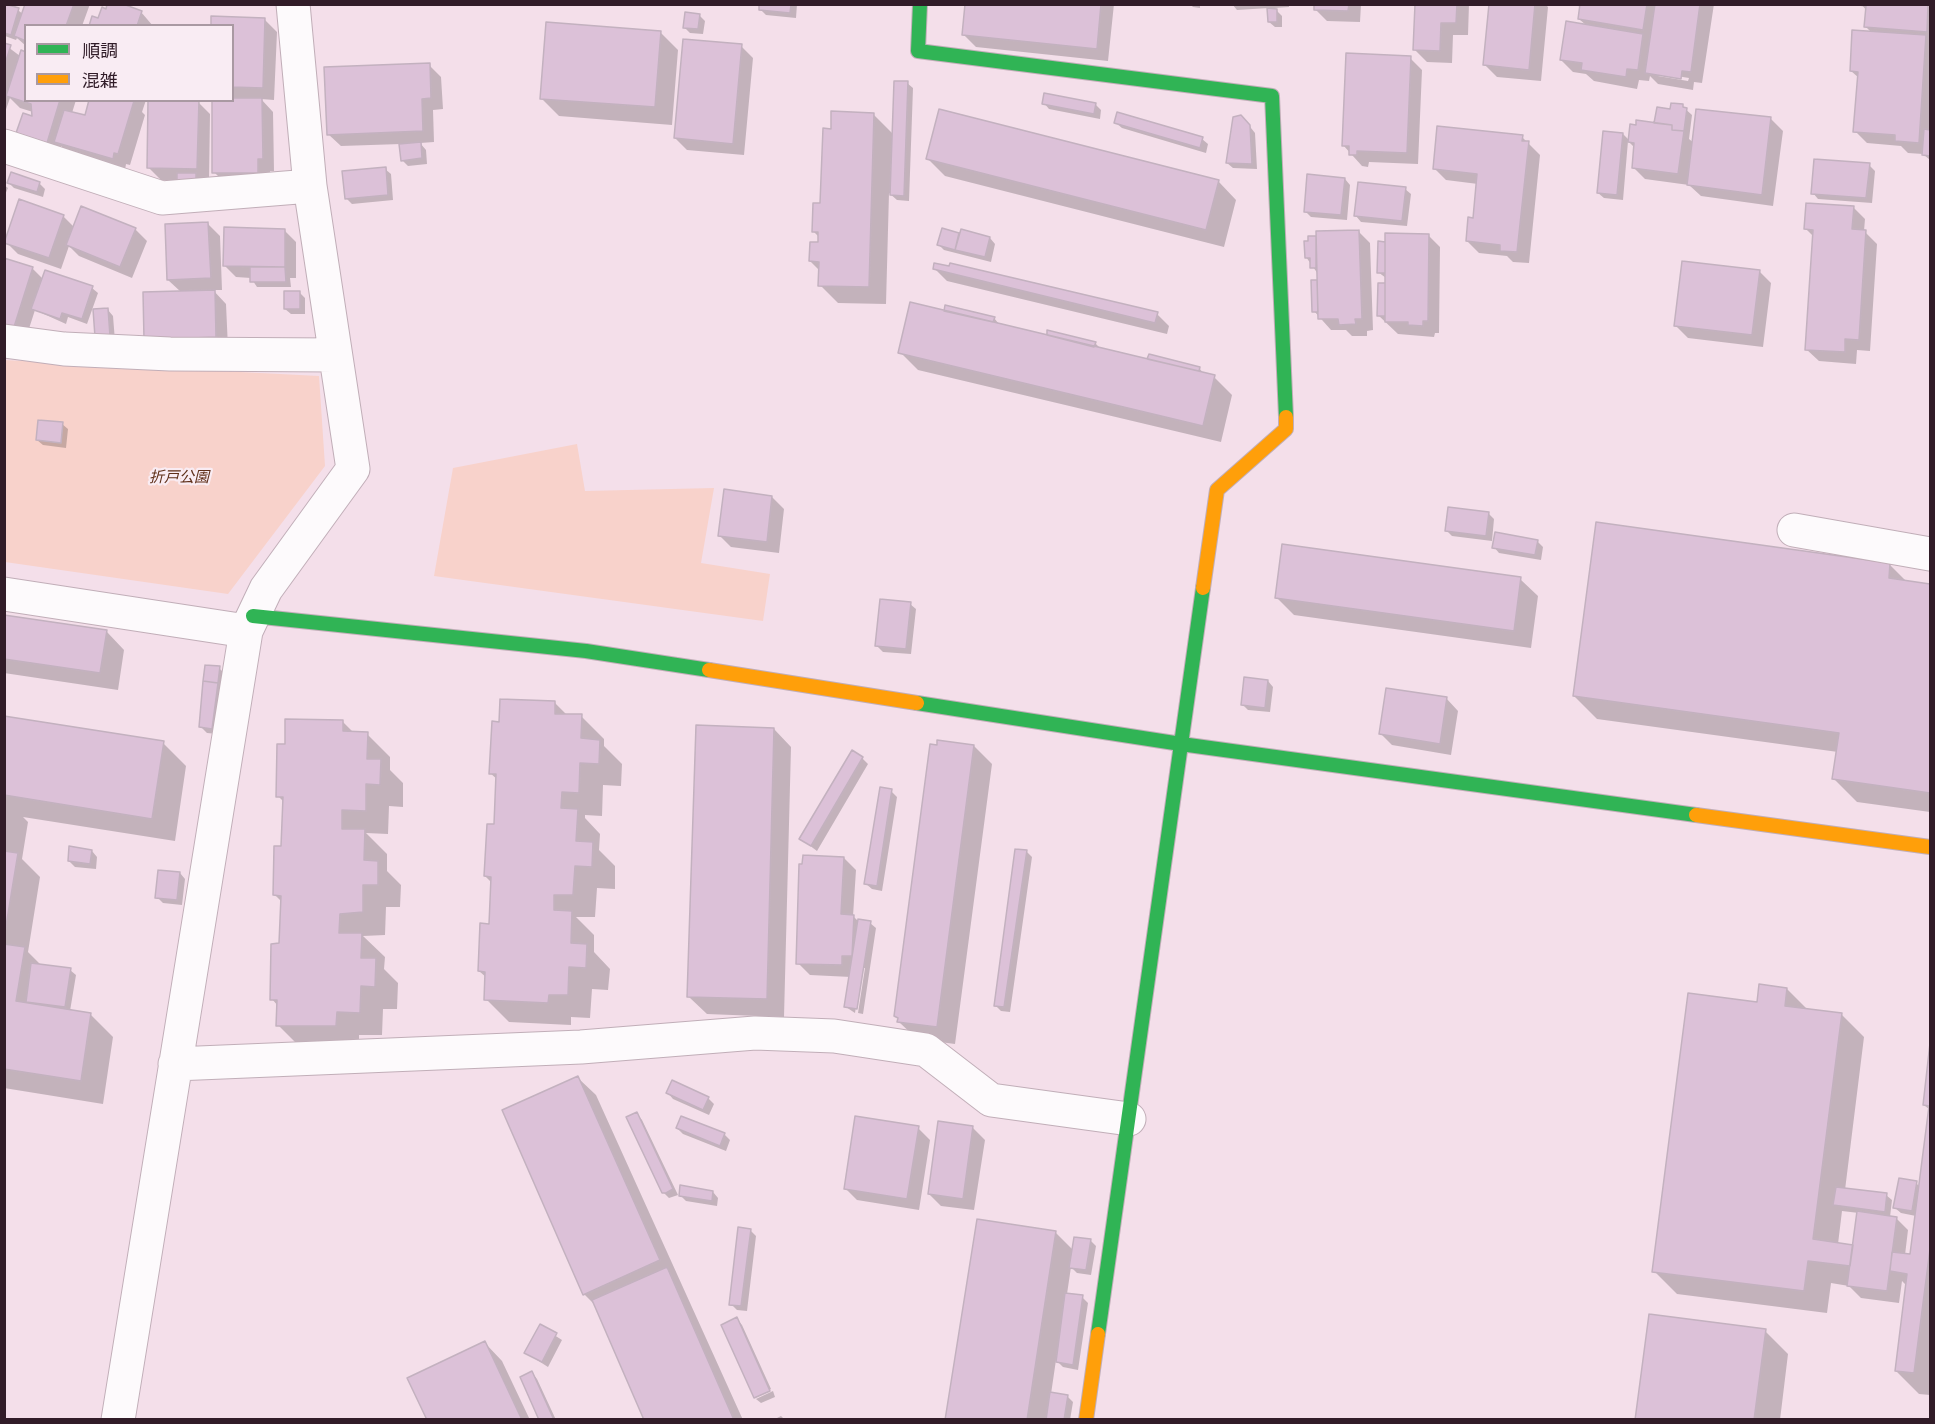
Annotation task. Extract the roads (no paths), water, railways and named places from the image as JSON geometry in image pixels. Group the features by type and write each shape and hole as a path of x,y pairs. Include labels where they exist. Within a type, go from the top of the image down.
{"street":[{"path":"118,1419 249,624 266,589 353,469 310,186 293,4"},
{"path":"920,4 918,51 1272,96 1286,429 1217,490 1086,1419"},
{"path":"4,147 162,198 310,186"},
{"path":"4,341 64,350 170,354 335,355"},
{"path":"1794,530 1930,554"},
{"path":"4,594 249,624 586,651 1181,744 1930,848"},
{"path":"176,1064 580,1047 755,1032 834,1036 926,1050 991,1100 1129,1119"}],"park label":[{"name":"折戸公園","path":"179,478"}]}
